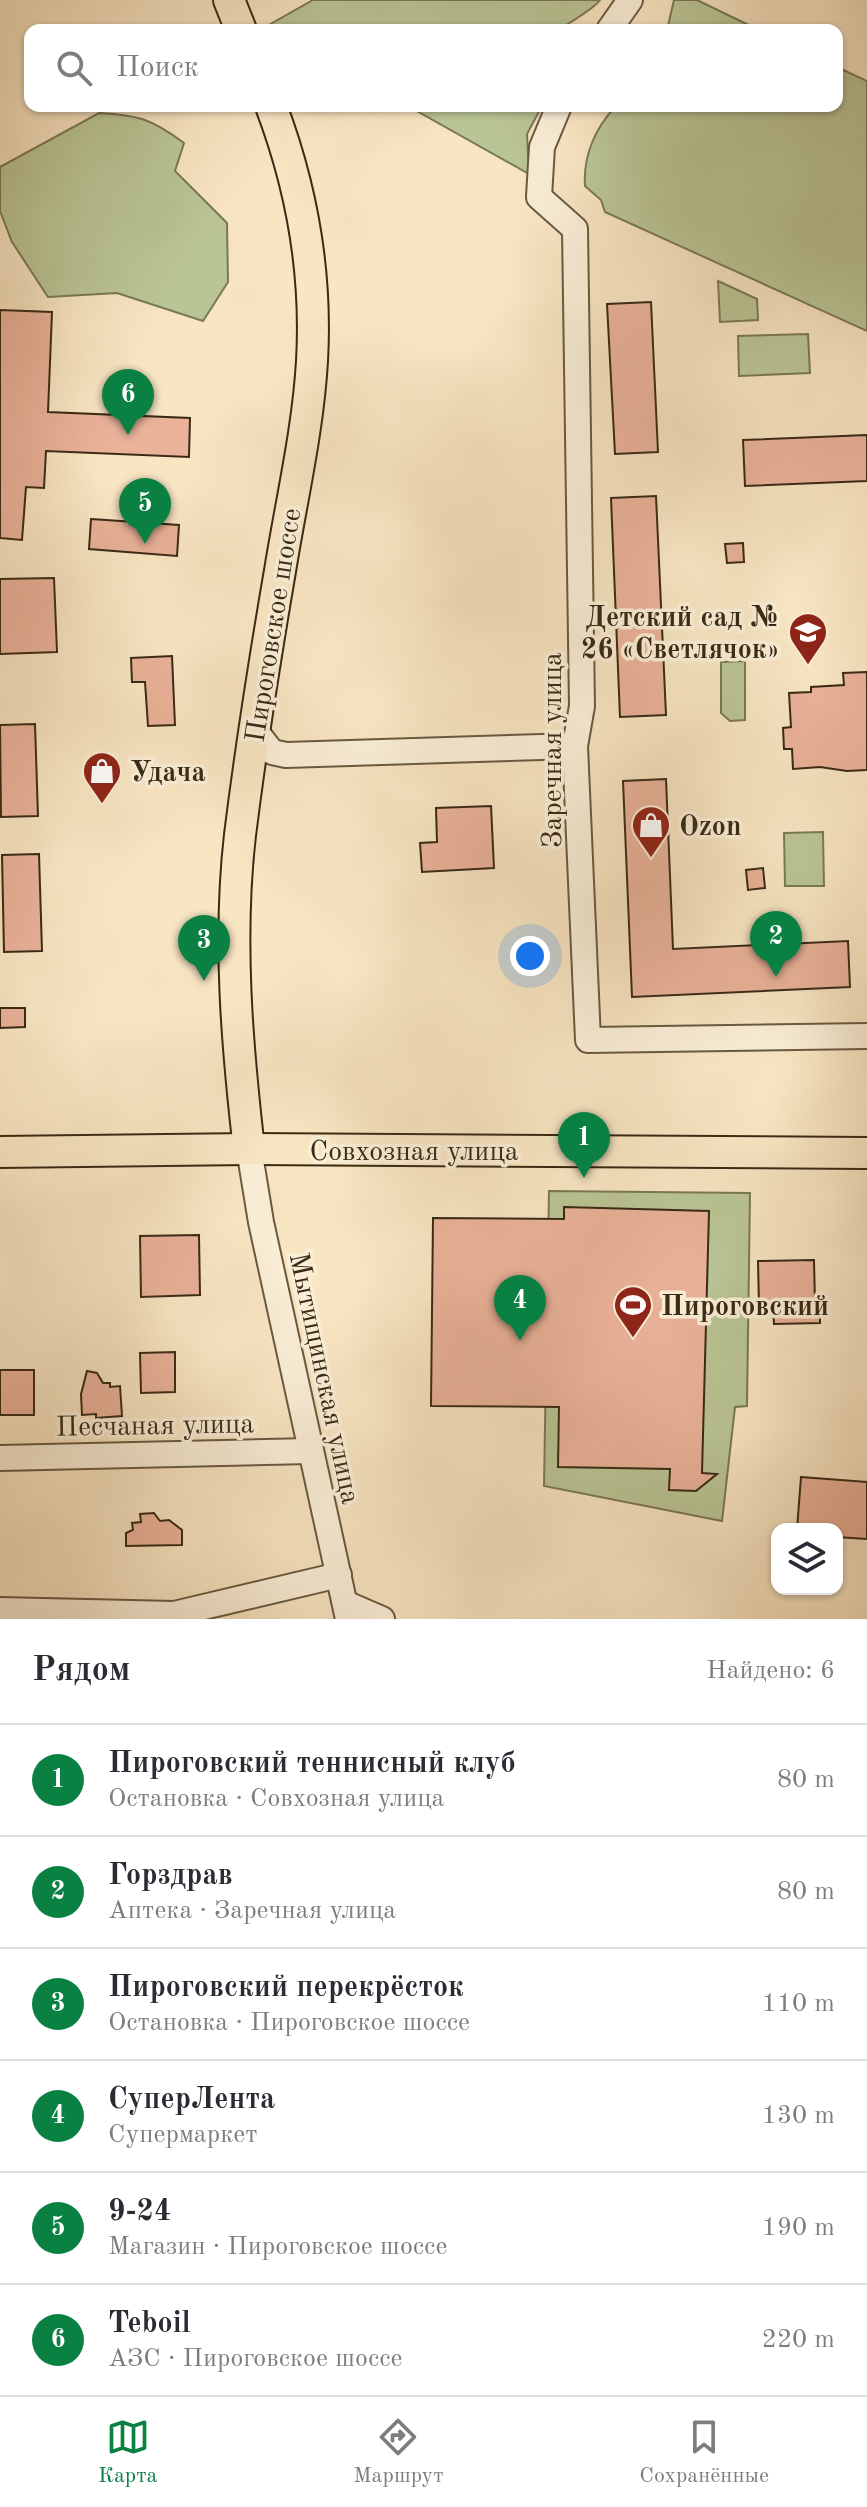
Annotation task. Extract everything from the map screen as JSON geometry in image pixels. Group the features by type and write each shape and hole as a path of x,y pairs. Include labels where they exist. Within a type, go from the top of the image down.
{"main road":[{"path":"229,0 239,24"},
{"name":"Пироговское шоссе","path":"249,1149 234,959 240,839 307,404 313,321 307,239 299,195 287,147 273,112"},
{"name":"Совхозная улица","path":"0,1152 249,1149 867,1153"}],"street":[{"path":"613,24 630,0"},
{"name":"Заречная улица","path":"557,112 542,147 539,197 575,229 582,706 575,746 588,1040 867,1036"},
{"path":"255,730 272,752 286,755 575,746"},
{"path":"248,775 259,766 286,755"},
{"name":"Мытищинская улица","path":"249,1149 261,1222 347,1611"},
{"name":"Песчаная улица","path":"0,1458 311,1451"},
{"path":"0,1610 174,1614 339,1575"},
{"path":"347,1611 382,1619"}],"green space":[{"path":"313,0 600,0 568,24 271,24"},
{"path":"674,0 697,0 747,24 668,24"},
{"path":"843,70 867,81 867,331 605,212 601,200 585,186 586,164 602,124 611,112 843,112"},
{"path":"419,112 539,112 527,134 529,174"},
{"path":"99,113 144,120 163,128 184,143 175,171 227,223 228,282 203,321 117,293 48,297 12,242 0,211 0,167"},
{"path":"718,281 757,299 758,320 720,322"},
{"path":"808,334 810,373 739,376 738,336"},
{"path":"745,661 745,720 730,721 721,713 721,662"},
{"path":"823,832 824,886 785,886 784,833"},
{"name":"Пироговский","path":"549,1191 750,1193 747,1406 735,1407 722,1521 544,1486"}],"building":[{"path":"651,302 658,452 615,454 607,304"},
{"path":"0,310 52,312 48,412 190,418 189,457 46,451 44,488 26,487 22,540 0,538"},
{"path":"867,435 867,481 745,486 743,440"},
{"path":"656,496 666,715 620,717 611,498"},
{"path":"91,519 179,525 177,556 89,549"},
{"path":"743,543 744,562 727,563 725,544"},
{"path":"54,578 57,652 0,654 0,579"},
{"path":"172,656 175,725 148,726 145,682 132,682 131,658"},
{"path":"867,672 867,770 793,769 792,749 784,749 783,728 791,727 789,693 811,692 811,687 844,685 843,673"},
{"path":"35,724 38,816 1,817 0,725"},
{"path":"666,779 673,949 848,941 850,987 632,997 623,781"},
{"path":"491,806 494,868 422,872 420,843 437,842 436,808"},
{"path":"39,854 42,951 4,952 2,855"},
{"path":"763,868 765,888 748,890 746,870"},
{"path":"0,1008 25,1008 25,1027 0,1028"},
{"path":"564,1207 709,1211 702,1473 717,1474 696,1491 669,1490 670,1469 558,1467 559,1407 431,1406 433,1218 564,1219"},
{"path":"199,1235 200,1295 141,1297 140,1236"},
{"path":"814,1260 815,1304 820,1304 820,1323 774,1324 773,1305 759,1306 758,1261"},
{"path":"175,1352 175,1392 141,1393 140,1353"},
{"path":"0,1370 34,1370 34,1415 0,1415"},
{"path":"87,1371 97,1373 103,1383 110,1383 110,1387 120,1386 122,1416 96,1418 96,1414 82,1415 81,1394"},
{"path":"801,1477 867,1482 867,1539 843,1537 843,1523 797,1523"},
{"path":"154,1513 160,1521 169,1520 182,1530 182,1545 126,1546 126,1533 133,1530 132,1523 141,1522 140,1514"}],"place":[{"name":"Teboil","path":"128,435"},
{"name":"9-24","path":"145,544"},
{"name":"Детский сад № 26 «Светлячок»","path":"808,666"},
{"name":"Удача","path":"102,805"},
{"name":"Ozon","path":"651,859"},
{"name":"Горздрав","path":"776,977"},
{"name":"Пироговский перекрёсток","path":"204,981"},
{"name":"Пироговский теннисный клуб","path":"584,1178"},
{"name":"Пироговский","path":"633,1339"},
{"name":"СуперЛента","path":"520,1341"}]}
